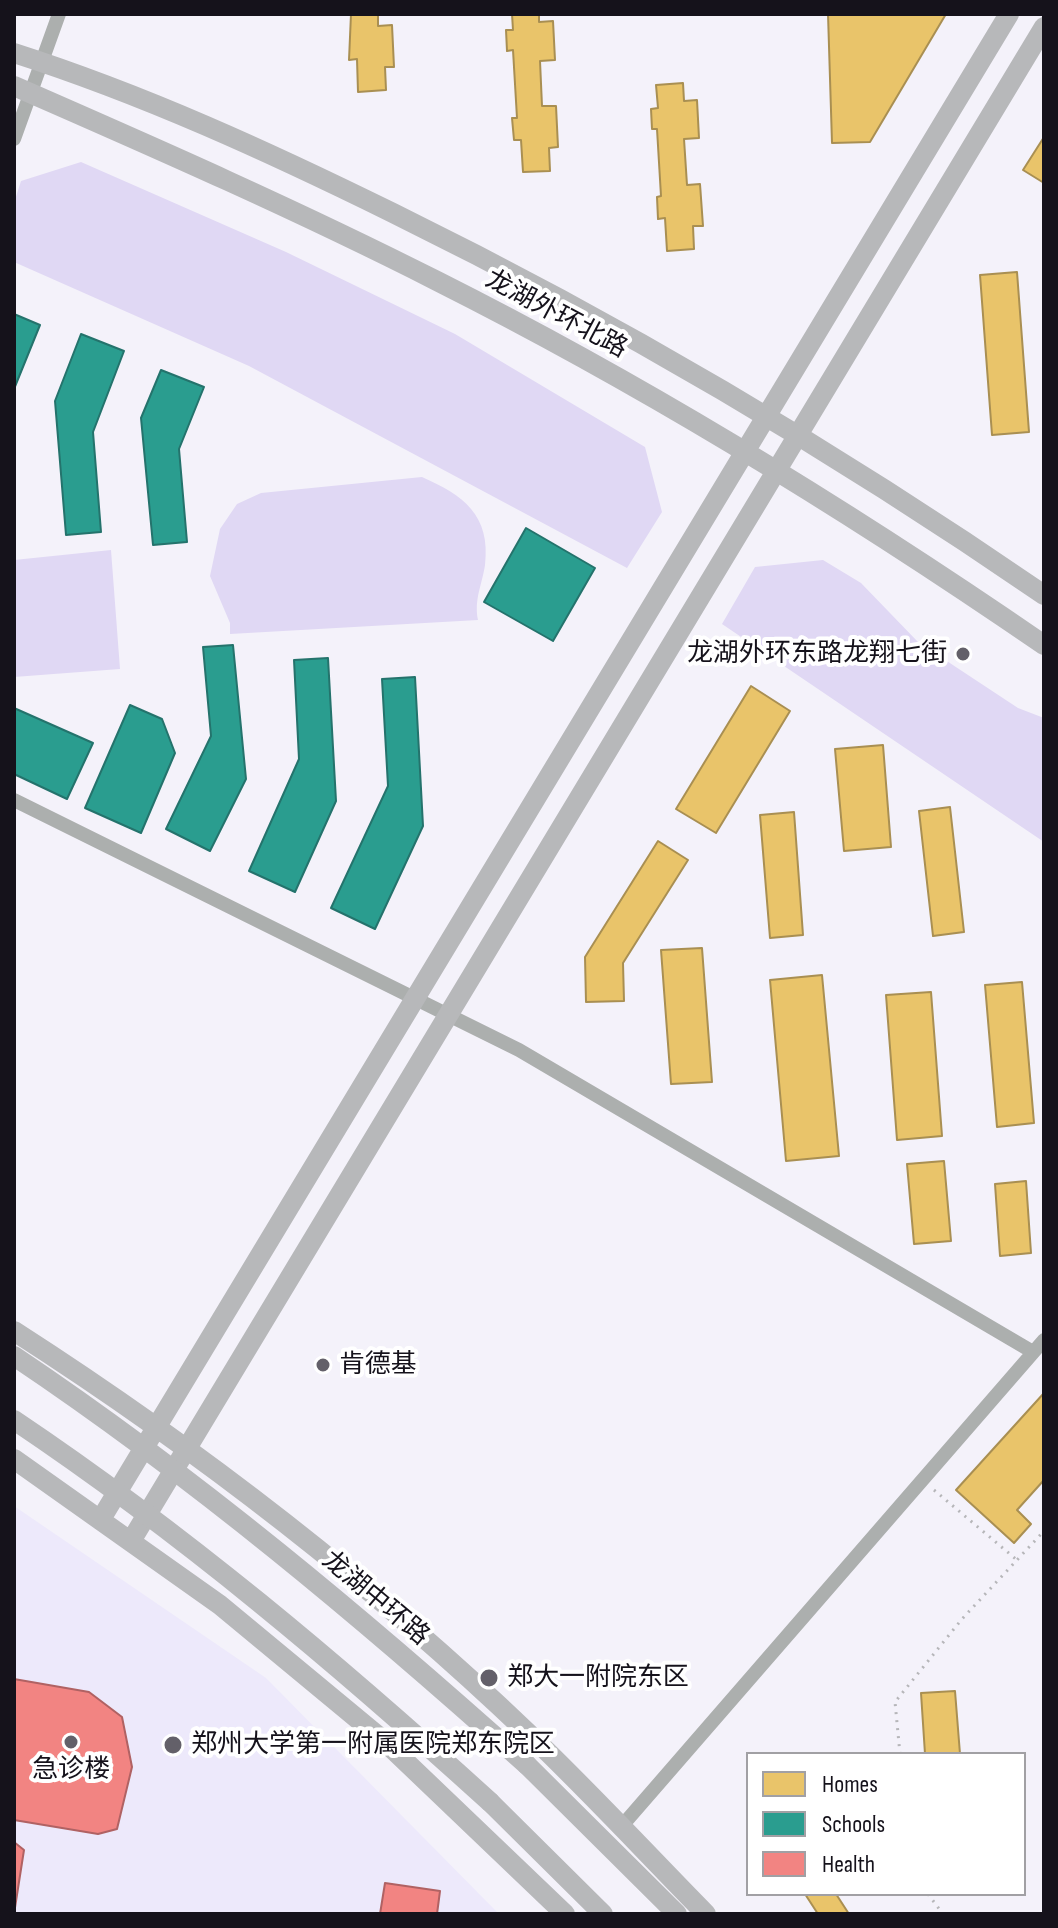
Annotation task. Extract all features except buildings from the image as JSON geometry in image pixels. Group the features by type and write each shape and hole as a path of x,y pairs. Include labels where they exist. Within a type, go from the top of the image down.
{"street":[{"path":"14,139 22,90 42,62 59,14"},
{"path":"101,1519 1009,14"},
{"path":"131,1541 1044,27"},
{"name":"龙湖外环北路","path":"14,53 98,80 295,165 587,313 799,435 917,508 1044,595"},
{"name":"龙湖外环北路","path":"22,90 278,203 439,281 580,356 895,542 1044,645"},
{"path":"14,800 519,1050 1033,1352"},
{"path":"14,1331 186,1450 360,1584 528,1733 706,1914"},
{"path":"621,1827 1044,1340"},
{"name":"龙湖中环路","path":"14,1356 77,1398 248,1528 421,1670 527,1765 677,1914"},
{"path":"14,1420 185,1542 341,1669 490,1802 603,1914"},
{"path":"14,1459 220,1605 383,1740 565,1914"}],"path":[{"path":"922,1480 1017,1560"},
{"path":"900,1752 895,1702 1044,1531"},
{"path":"930,1896 943,1914"}],"shaded area":[{"path":"81,162 286,252 455,334 645,447 662,512 627,568 249,366 14,262 14,203 21,181"},
{"path":"422,477 462,500 479,520 486,548 478,620 230,634 230,623 210,576 220,529 237,504 261,493"},
{"path":"111,550 120,669 14,677 14,560"},
{"path":"823,560 861,583 918,642 1018,708 1044,718 1044,842 722,624 755,567"},
{"name":"郑州大学第一附属医院郑东院区","path":"14,1506 266,1678 499,1914 14,1914"}],"place":[{"name":"龙湖外环东路龙翔七街","path":"963,654"},
{"name":"肯德基","path":"323,1365"},
{"name":"郑大一附院东区","path":"489,1678"},
{"name":"急诊楼","path":"71,1742"},
{"name":"郑州大学第一附属医院郑东院区","path":"173,1745"}]}
